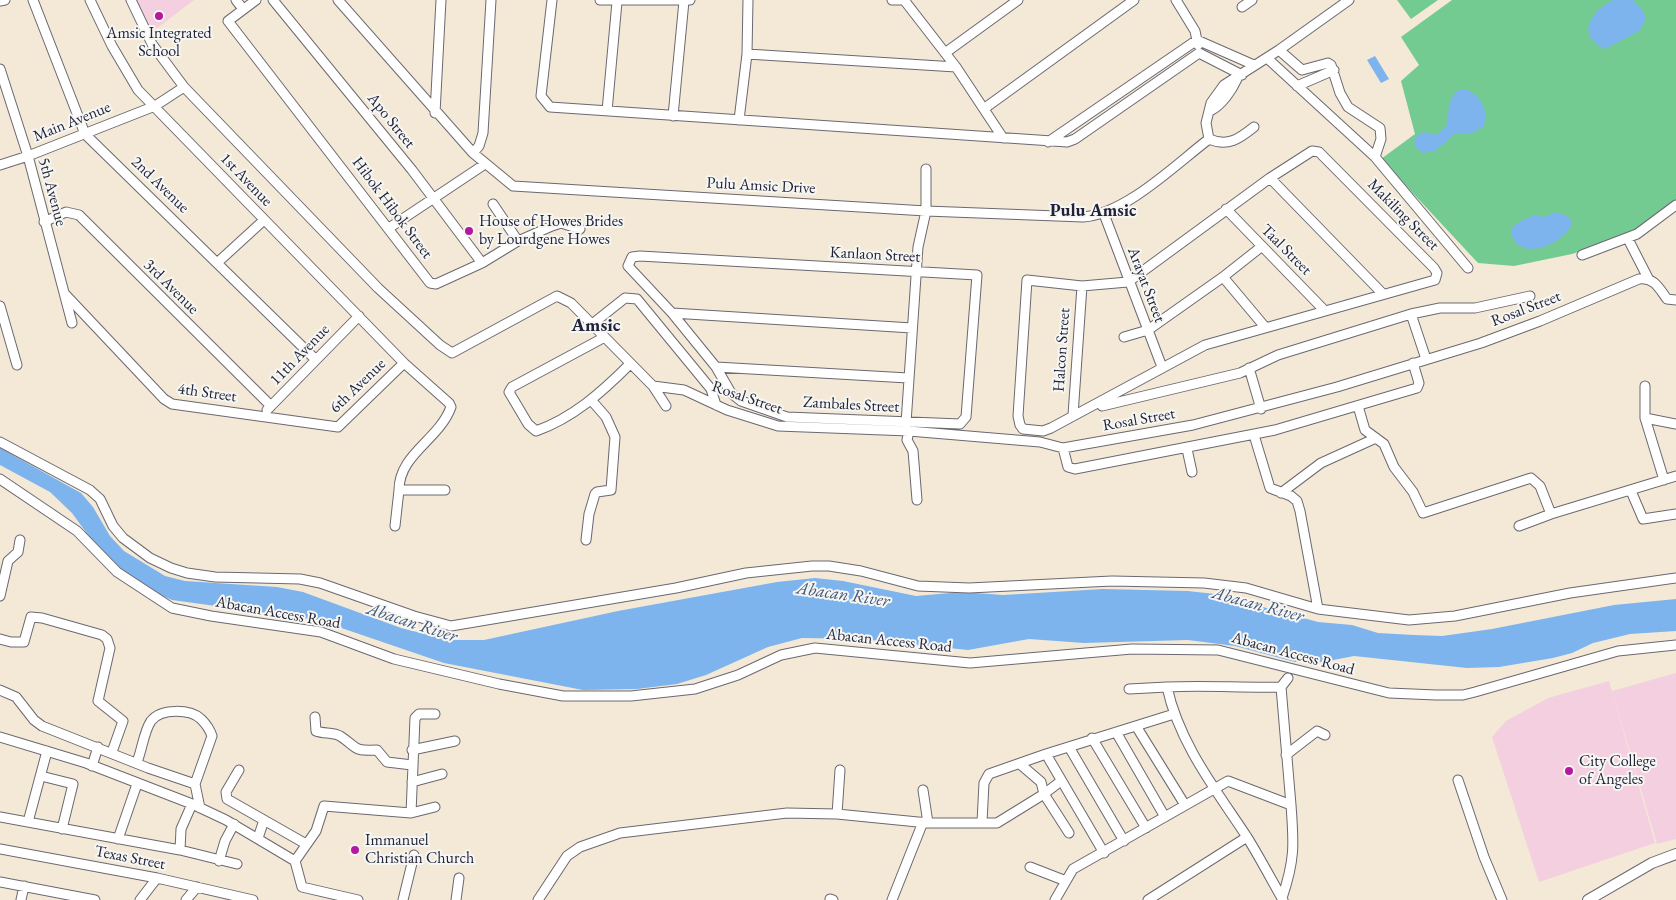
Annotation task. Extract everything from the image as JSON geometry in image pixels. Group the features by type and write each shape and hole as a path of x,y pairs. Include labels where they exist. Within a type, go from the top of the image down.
{"main road":[{"path":"1588,900 1652,862 1676,854"}],"street":[{"path":"0,1 5,0"},
{"name":"2nd Avenue","path":"32,0 85,134 315,360"},
{"name":"1st Avenue","path":"90,0 112,46 138,90 404,363 451,407 431,439 404,467 399,481 399,490"},
{"path":"131,0 152,44 184,87 378,288 440,345 452,353 557,296 571,303 591,326 653,386 666,406"},
{"path":"236,0 243,9 256,0"},
{"name":"Apo Street","path":"273,0 434,200 482,263"},
{"name":"Pulu Amsic Drive","path":"338,0 435,113 473,153 509,184 518,187 926,211 1083,217 1104,214 1125,203 1210,139"},
{"path":"435,113 441,0"},
{"path":"473,153 479,146 483,132 491,0"},
{"path":"552,0 542,96 550,108 1067,142 1075,139 1199,53"},
{"path":"600,0 617,2 687,1 673,116"},
{"path":"739,120 747,54 748,0"},
{"path":"892,0 905,0 985,108 1002,138"},
{"path":"945,53 1018,0"},
{"path":"985,108 1134,0"},
{"path":"1176,0 1195,31 1199,53"},
{"path":"1242,7 1252,0"},
{"path":"1254,127 1230,143 1220,143 1210,139 1206,123 1211,103 1218,91 1348,0"},
{"path":"607,111 617,2"},
{"name":"Hibok Hibok Street","path":"243,9 228,21 430,283 436,284 482,263 518,241 561,223 580,228"},
{"path":"1197,40 1254,66"},
{"path":"1048,142 1197,40"},
{"path":"1215,61 1219,50"},
{"path":"1279,50 1302,70 1328,63 1334,70 1340,94 1348,106 1380,128 1381,139 1375,157"},
{"path":"1199,53 1240,77"},
{"path":"747,54 956,68"},
{"path":"1267,58 1375,157 1468,268"},
{"name":"5th Avenue","path":"0,69 28,156 72,323"},
{"path":"1297,86 1334,70"},
{"name":"Main Avenue","path":"0,165 28,156 155,106 184,87"},
{"name":"Makiling Street","path":"1082,286 1026,280 1018,416 1023,429 1043,431 1205,345 1325,310 1429,283 1435,280 1436,273 1319,152 1312,150 1226,209 1128,282"},
{"path":"389,228 434,200 485,164"},
{"path":"917,500 913,450 907,440 908,378 918,247 926,211 926,168"},
{"path":"1270,178 1383,294"},
{"path":"493,204 518,241"},
{"path":"1582,256 1628,239 1676,205"},
{"name":"Taal Street","path":"1226,209 1261,247 1325,310"},
{"name":"3rd Avenue","path":"44,222 66,212 78,215 271,406"},
{"name":"Arayat Street","path":"1104,214 1128,282 1162,367"},
{"path":"217,263 264,220"},
{"path":"1628,239 1648,278 1655,282 1667,299 1676,300"},
{"path":"1124,336 1148,330 1223,277 1261,247"},
{"name":"Kanlaon Street","path":"628,266 632,257 640,256 976,275 966,417 960,424"},
{"name":"Zambales Street","path":"628,266 672,313 716,367 731,393 741,401 758,409 787,417 907,427 960,424"},
{"path":"1223,277 1265,327"},
{"name":"Rosal Street","path":"653,386 684,390 716,405 778,426 907,427 1040,442 1063,448 1194,425 1261,409 1487,340 1540,321 1639,279 1648,278"},
{"path":"1082,286 1128,282"},
{"name":"Halcon Street","path":"1073,415 1082,286"},
{"name":"4th Street","path":"64,294 164,399 172,404 332,426"},
{"path":"1040,442 1107,403 1240,373 1278,355 1411,314 1440,308 1475,308 1530,296"},
{"path":"591,326 625,298 637,299 711,389 716,405"},
{"path":"0,306 17,365"},
{"path":"672,313 912,328"},
{"path":"1411,314 1426,359"},
{"name":"11th Avenue","path":"263,415 360,316"},
{"path":"603,338 512,386 509,392 528,424 536,431 549,426 592,401 630,364"},
{"name":"6th Avenue","path":"332,426 338,426 404,363"},
{"path":"1063,448 1068,467 1075,469 1254,435 1417,388 1418,384 1413,363"},
{"path":"716,367 908,378"},
{"path":"1249,368 1261,409"},
{"path":"1645,386 1645,418 1664,480"},
{"path":"586,540 589,514 595,494 611,490 615,438 606,417 592,401"},
{"path":"1358,406 1365,430 1384,444 1394,467 1413,492 1423,513 1531,478 1540,486 1551,514"},
{"path":"1645,418 1676,424"},
{"path":"1254,435 1266,481 1270,488 1292,496 1300,511 1318,609"},
{"path":"1281,493 1321,463 1376,438"},
{"name":"Abacan Access Road","path":"0,442 96,494 122,538 150,558 171,568 187,573 215,577 300,579 320,583 370,602 445,625 465,624 676,588 746,573 812,566 860,570 918,586 969,588 1092,582 1204,582 1246,588 1318,609 1390,618 1437,619 1570,593 1676,578"},
{"path":"1187,449 1192,472"},
{"path":"1519,526 1551,514 1676,476"},
{"name":"Abacan Access Road","path":"0,479 77,531 117,572 157,600 172,608 321,632 394,659 500,684 563,696 595,698 696,689 738,675 781,655 815,648 843,649 970,664 1132,649 1218,650 1389,693 1458,695 1618,651 1676,645"},
{"path":"395,526 399,490 445,490"},
{"path":"1631,490 1643,520 1676,514"},
{"path":"0,596 8,562 18,552 20,540"},
{"path":"0,639 11,642 24,642 31,617 42,618 102,635 107,639 110,648 98,701 123,721 112,752"},
{"path":"1283,899 1292,870 1294,849 1281,687 1288,678"},
{"path":"1128,690 1199,685 1222,688 1281,687"},
{"path":"1167,687 1174,714 1213,789 1247,837 1283,899"},
{"path":"0,690 16,697 34,720 42,726 112,752 148,768 195,784"},
{"path":"137,762 150,723 158,714 179,712 195,715 206,725 212,736 195,784 196,806 181,829 180,850"},
{"path":"411,813 412,750 416,716 425,713 435,714"},
{"path":"982,822 984,783 989,774 1092,738 1174,714"},
{"path":"315,717 316,731 325,735 339,736 357,750 377,750 387,762 412,765"},
{"path":"1136,726 1185,805"},
{"path":"1286,755 1317,731 1325,735"},
{"path":"1116,732 1165,816"},
{"path":"0,737 92,766 196,806 234,824 296,861"},
{"path":"1092,738 1146,828"},
{"path":"412,750 455,741"},
{"path":"92,766 98,747"},
{"path":"1069,747 1124,841"},
{"path":"28,822 47,751"},
{"path":"1046,754 1104,853"},
{"path":"1020,764 1041,782 1044,794 1069,833"},
{"path":"239,770 225,796 306,844"},
{"path":"837,814 840,770"},
{"path":"412,782 442,774"},
{"path":"41,776 73,784 62,829"},
{"path":"1458,780 1484,857 1502,900"},
{"path":"538,900 567,856 580,847 620,834 774,814 837,814 925,822 997,823 1005,820 1062,781"},
{"path":"1055,900 1073,869 1228,781 1291,805"},
{"path":"118,839 136,784"},
{"path":"892,900 925,822 923,790"},
{"path":"358,900 342,898 302,887 296,861 316,831 324,806 411,813 435,807"},
{"path":"0,817 180,850 236,864"},
{"path":"258,838 264,820"},
{"path":"219,861 225,840 234,824"},
{"path":"1148,900 1247,837"},
{"name":"Texas Street","path":"0,849 157,878 253,900"},
{"path":"403,900 414,855"},
{"path":"1030,867 1066,881"},
{"path":"140,900 157,878"},
{"path":"456,900 459,878"},
{"path":"0,882 95,900"},
{"path":"21,900 24,886"},
{"path":"186,900 197,887"}],"shaded area":[{"name":"Amsic Integrated School","path":"136,0 194,0 152,32"},
{"path":"1676,673 1676,839 1657,844 1612,691"},
{"name":"City College of Angeles","path":"1609,681 1655,843 1539,882 1492,737 1506,721 1548,698"}],"green space":[{"path":"1397,0 1438,0 1411,19"},
{"path":"1452,0 1676,0 1676,202 1625,237 1572,254 1514,266 1478,263 1381,159 1415,134 1401,81 1419,65 1401,37"}],"water":[{"path":"1613,0 1633,0 1643,11 1646,20 1639,31 1605,49 1590,37 1590,23 1598,10"},
{"path":"1375,56 1389,79 1381,83 1367,60"},
{"path":"1462,89 1474,94 1482,103 1485,115 1483,127 1470,134 1456,133 1435,151 1422,153 1414,144 1416,136 1424,132 1436,135 1446,127 1451,100 1457,91"},
{"path":"1556,212 1569,217 1572,223 1562,237 1553,243 1533,249 1524,248 1516,243 1511,233 1513,226 1535,215 1544,217"},
{"name":"Abacan River","path":"0,448 81,493 93,507 110,536 124,551 165,576 185,581 277,587 303,592 401,628 448,640 484,640 618,611 777,582 815,578 843,581 916,596 962,592 1003,595 1103,589 1188,591 1215,594 1318,622 1352,625 1378,633 1442,636 1492,629 1614,605 1676,599 1676,631 1630,634 1593,643 1572,653 1553,658 1499,667 1467,668 1354,656 1323,662 1295,662 1235,646 1188,640 1084,643 1029,639 968,650 862,639 802,638 768,647 706,675 677,684 637,689 583,690 444,663 318,620 172,600 149,590 104,557 72,513 50,492 0,465"}],"place":[{"name":"Amsic Integrated School","path":"159,16"},
{"name":"House of Howes Brides by Lourdgene Howes","path":"469,231"},
{"name":"City College of Angeles","path":"1569,771"},
{"name":"Immanuel Christian Church","path":"355,850"}],"district":[{"name":"Pulu Amsic","path":"1093,211"},
{"name":"Amsic","path":"596,326"}]}
